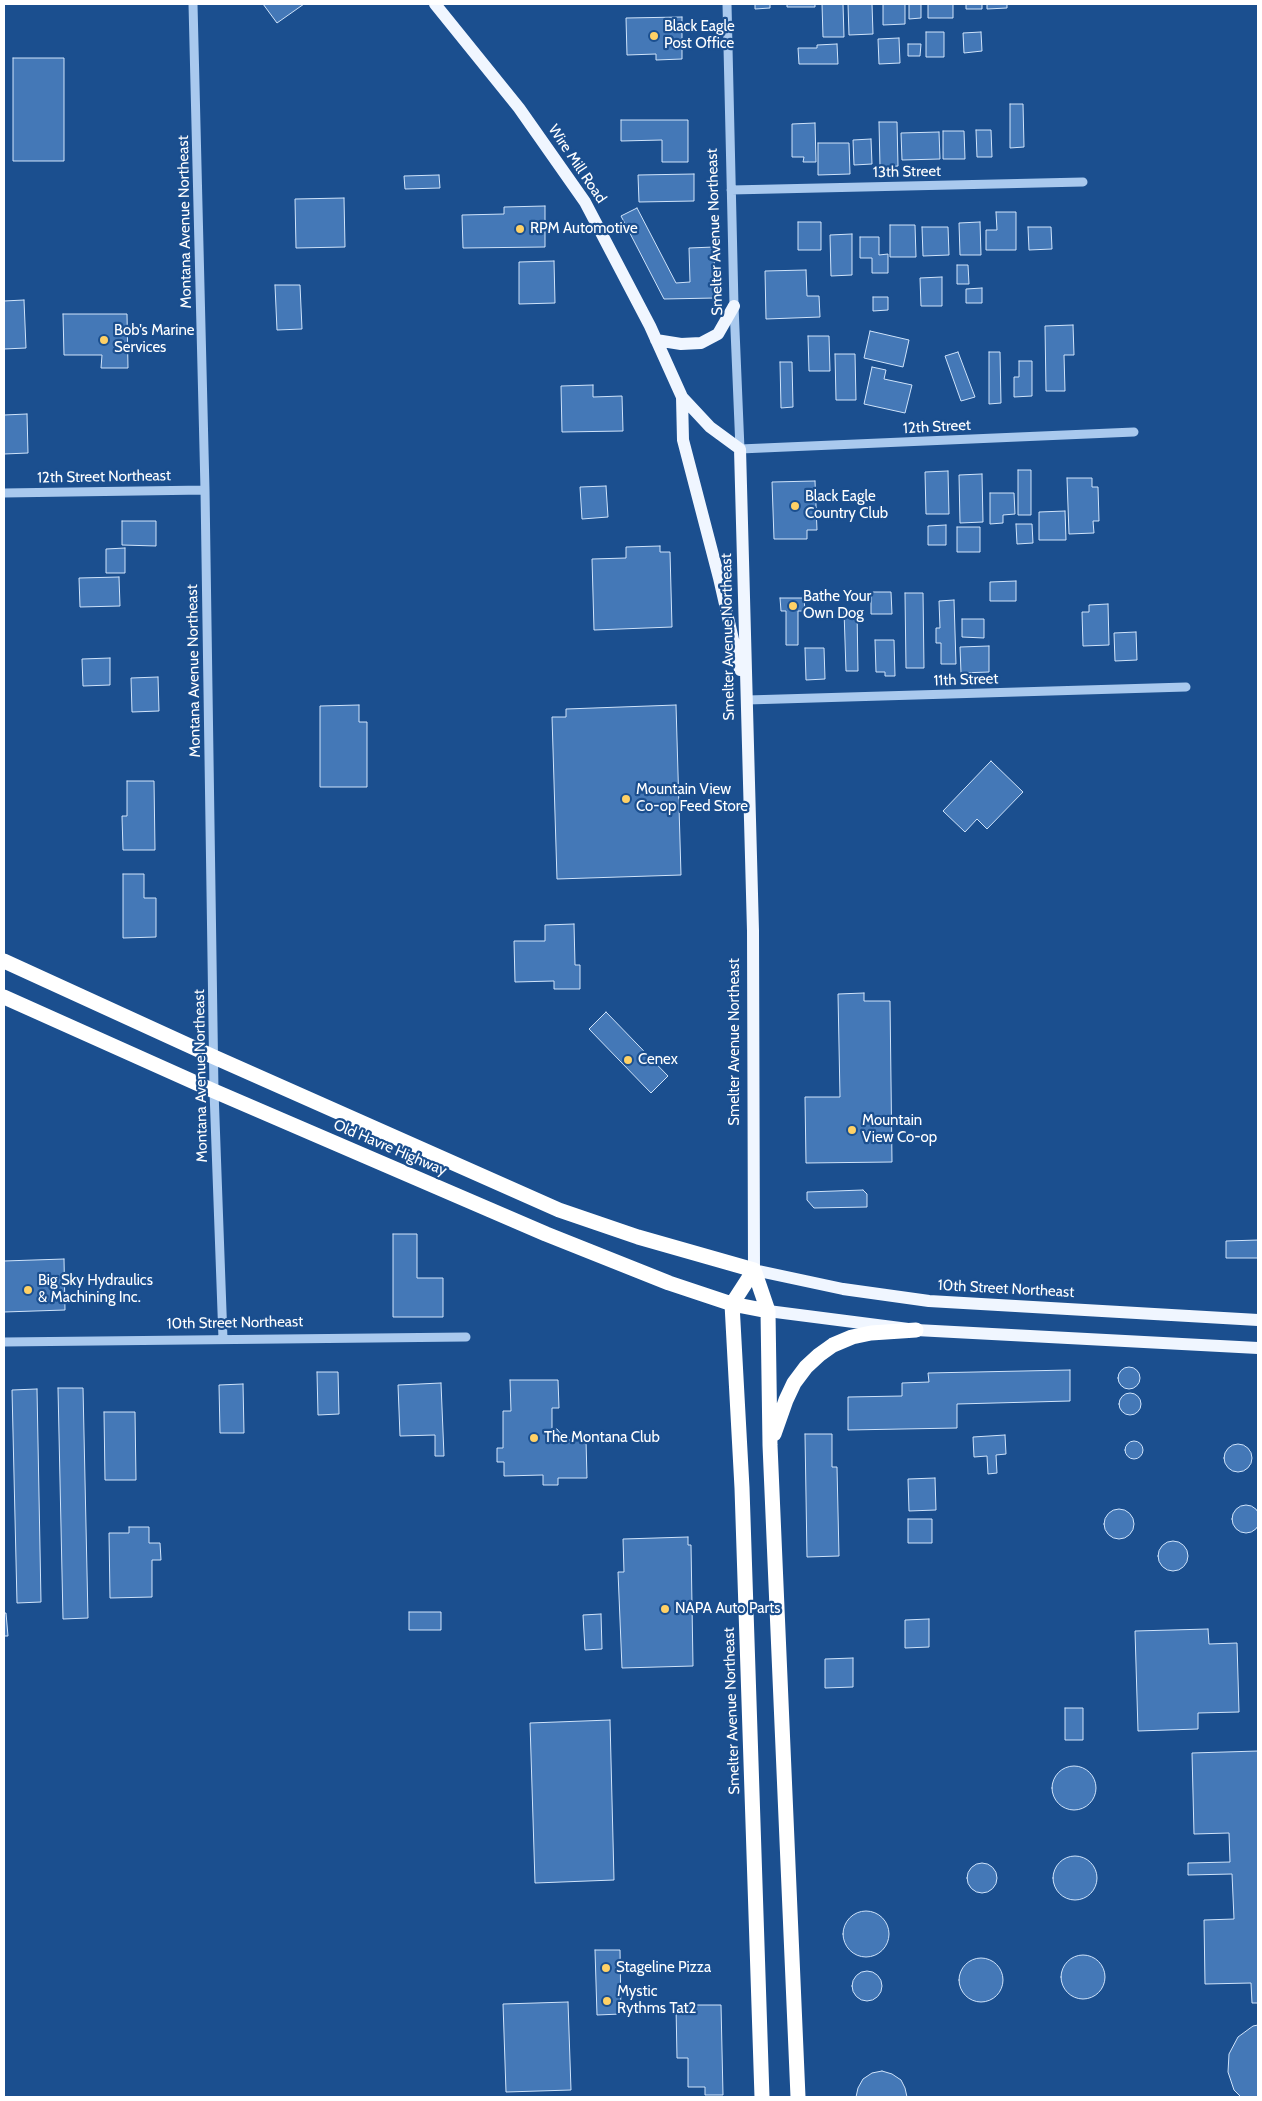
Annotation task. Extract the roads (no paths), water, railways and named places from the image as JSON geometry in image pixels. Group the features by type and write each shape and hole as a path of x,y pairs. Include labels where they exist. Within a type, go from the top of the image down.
{"highway":[{"name":"Old Havre Highway","path":"4,961 214,1057 559,1210 638,1238 754,1270"},
{"name":"Old Havre Highway","path":"4,997 214,1091 546,1234 669,1283 732,1304 768,1311"},
{"path":"732,1304 754,1270"},
{"name":"Smelter Avenue Northeast","path":"754,1270 768,1311 770,1445 798,2097"},
{"name":"Smelter Avenue Northeast","path":"732,1304 742,1508 762,2097"},
{"path":"770,1445 794,1383 806,1367 819,1355 833,1345 852,1337 871,1333 916,1330"}],"main road":[{"name":"Wire Mill Road","path":"435,4 518,108 585,202 656,340 682,397 710,427 740,450"},
{"path":"656,340 681,344 701,342 718,334 734,306"},
{"path":"682,397 683,440 720,578 746,700"},
{"name":"Smelter Avenue Northeast","path":"740,450 752,931 754,1270"},
{"name":"10th Street Northeast","path":"754,1270 843,1289 929,1301 1258,1320"},
{"path":"768,1311 916,1330 1258,1348"}],"street":[{"name":"Montana Avenue Northeast","path":"193,4 205,490 214,1091 223,1338"},
{"name":"Smelter Avenue Northeast","path":"727,4 734,306 740,450"},
{"name":"13th Street","path":"731,190 1083,182"},
{"name":"12th Street","path":"740,450 1134,432"},
{"name":"12th Street Northeast","path":"4,493 205,490"},
{"name":"11th Street","path":"746,700 1186,688"},
{"name":"10th Street Northeast","path":"4,1342 223,1338 466,1338"}],"place":[{"name":"Black Eagle Post Office","path":"654,36"},
{"name":"RPM Automotive","path":"520,229"},
{"name":"Bob's Marine Services","path":"104,340"},
{"name":"Black Eagle Country Club","path":"795,506"},
{"name":"Bathe Your Own Dog","path":"793,606"},
{"name":"Mountain View Co-op Feed Store","path":"626,799"},
{"name":"Cenex","path":"628,1060"},
{"name":"Mountain View Co-op","path":"852,1130"},
{"name":"Big Sky Hydraulics & Machining Inc.","path":"28,1290"},
{"name":"The Montana Club","path":"534,1438"},
{"name":"NAPA Auto Parts","path":"665,1609"},
{"name":"Stageline Pizza","path":"606,1968"},
{"name":"Mystic Rythms Tat2","path":"607,2001"}]}
